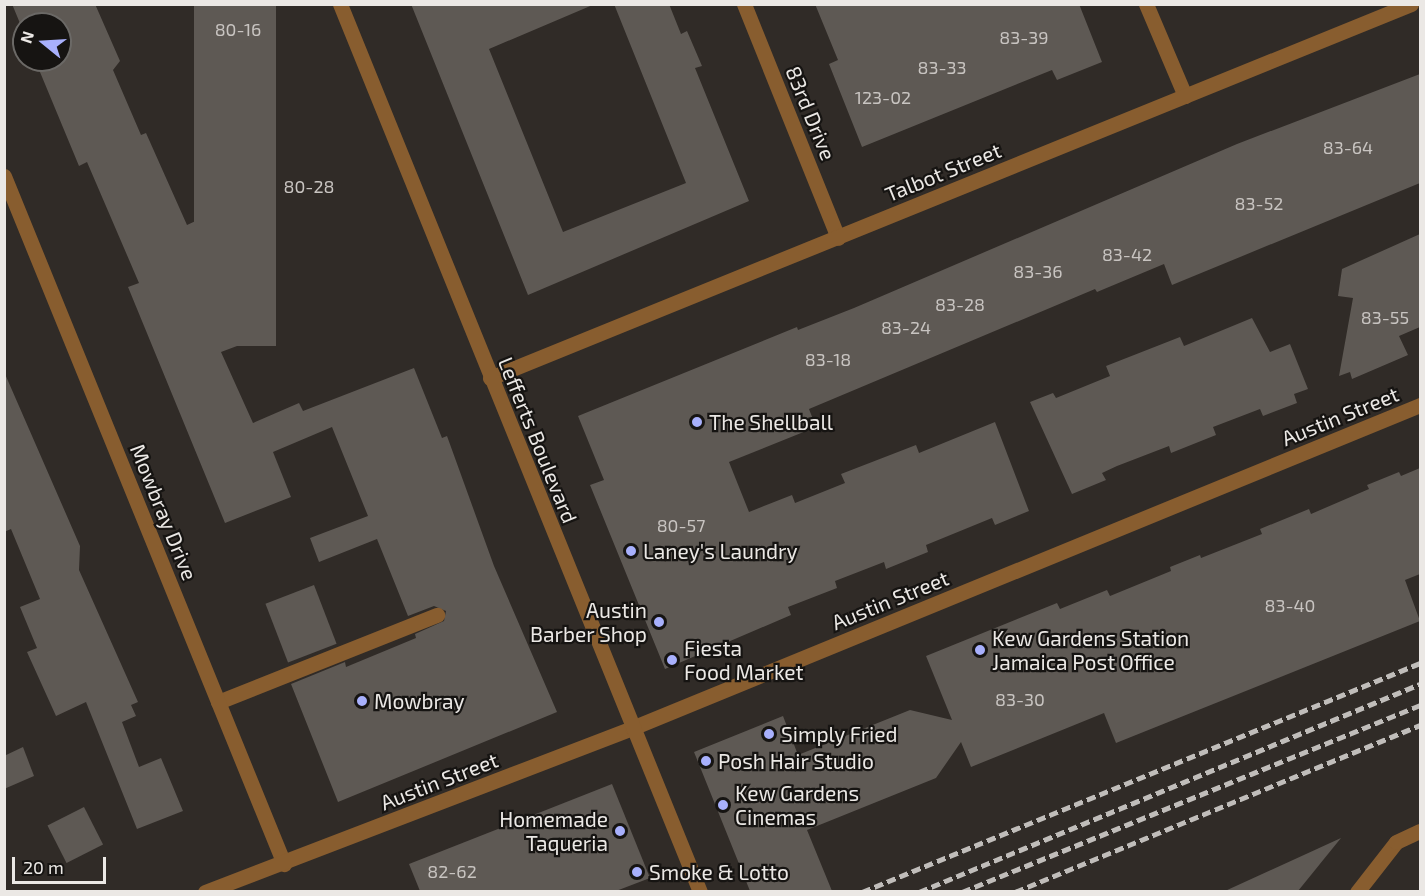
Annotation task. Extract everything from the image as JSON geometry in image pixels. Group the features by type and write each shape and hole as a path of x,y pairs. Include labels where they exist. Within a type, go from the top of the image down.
{"street":[{"name":"Lefferts Boulevard","path":"340,4 700,891"},
{"name":"83rd Drive","path":"744,4 838,238"},
{"path":"1146,4 1185,96"},
{"name":"Talbot Street","path":"490,378 1411,4"},
{"name":"Mowbray Drive","path":"4,176 284,864"},
{"name":"Austin Street","path":"205,891 284,864 632,728 1420,405"},
{"path":"218,702 437,615"},
{"path":"1357,891 1396,842 1420,831"}],"building":[{"path":"12,4 95,4 120,61 113,70 141,135 146,133 187,225 217,211 255,305 225,319 237,346 221,352 253,423 299,403 303,411 414,368 442,438 447,436 494,566 557,712 338,802 291,684 345,662 346,667 416,638 415,634 444,621 446,611 434,606 408,616 377,539 319,562 310,538 368,516 332,427 273,452 291,497 225,523 128,287 139,283 87,162 79,166 40,72 72,72 72,12 15,12"},
{"path":"194,4 276,4 276,346 194,346"},
{"path":"411,4 595,4 489,49 563,232 686,183 614,4 669,4 681,34 687,31 702,66 695,68 749,201 528,295"},
{"path":"815,4 1079,4 1102,62 1057,80 1052,70 862,147 829,64 838,60"},
{"path":"1420,74 1420,183 1172,285 1164,264 1097,292 1095,289 809,409 816,427 729,462 749,512 792,495 795,503 845,483 841,474 916,445 919,453 995,422 1029,511 995,525 992,518 926,545 928,552 886,569 884,562 835,581 837,588 788,607 791,615 665,669 590,485 604,480 578,416 797,327 798,330 854,308 1237,144"},
{"path":"1420,234 1420,327 1399,336 1408,355 1352,379 1350,372 1339,376 1353,298 1338,296 1342,269"},
{"path":"1252,318 1270,352 1290,344 1308,389 1294,394 1297,403 1263,416 1260,409 1213,427 1216,435 1171,453 1169,446 1117,466 1102,473 1106,480 1072,494 1030,402 1053,393 1056,398 1110,376 1106,366 1180,337 1184,346"},
{"path":"5,374 80,546 79,570 138,702 131,705 136,716 122,722 139,767 161,758 183,811 137,829 86,702 56,716 27,652 37,648 20,607 40,599 11,529 4,532"},
{"path":"1420,468 1420,574 1405,580 1420,621 1116,743 1104,713 971,767 961,742 936,778 807,830 832,891 750,891 694,752 783,716 798,755 910,710 952,720 926,656 1057,603 1060,609 1107,590 1110,596 1171,571 1170,567 1200,555 1201,558 1262,534 1260,529 1309,509 1311,514 1369,489 1367,485 1399,472 1401,476"},
{"path":"314,585 337,644 288,662 265,604"},
{"path":"23,747 34,776 4,789 4,756"},
{"path":"612,784 650,878 616,891 420,891 409,864"},
{"path":"84,807 103,844 67,863 47,826"},
{"path":"1341,838 1298,891 1225,891"}],"railway":[{"path":"862,892 1420,663"},
{"path":"919,892 1420,684"},
{"path":"962,892 1420,705"},
{"path":"1015,892 1420,725"}],"place":[{"name":"The Shellball","path":"697,422"},
{"name":"Laney's Laundry","path":"631,551"},
{"name":"Austin Barber Shop","path":"659,622"},
{"name":"Kew Gardens Station Jamaica Post Office","path":"980,650"},
{"name":"Fiesta Food Market","path":"672,660"},
{"name":"Mowbray","path":"362,701"},
{"name":"Simply Fried","path":"769,734"},
{"name":"Posh Hair Studio","path":"706,761"},
{"name":"Kew Gardens Cinemas","path":"723,805"},
{"name":"Homemade Taqueria","path":"620,831"},
{"name":"Smoke & Lotto","path":"637,872"}]}
